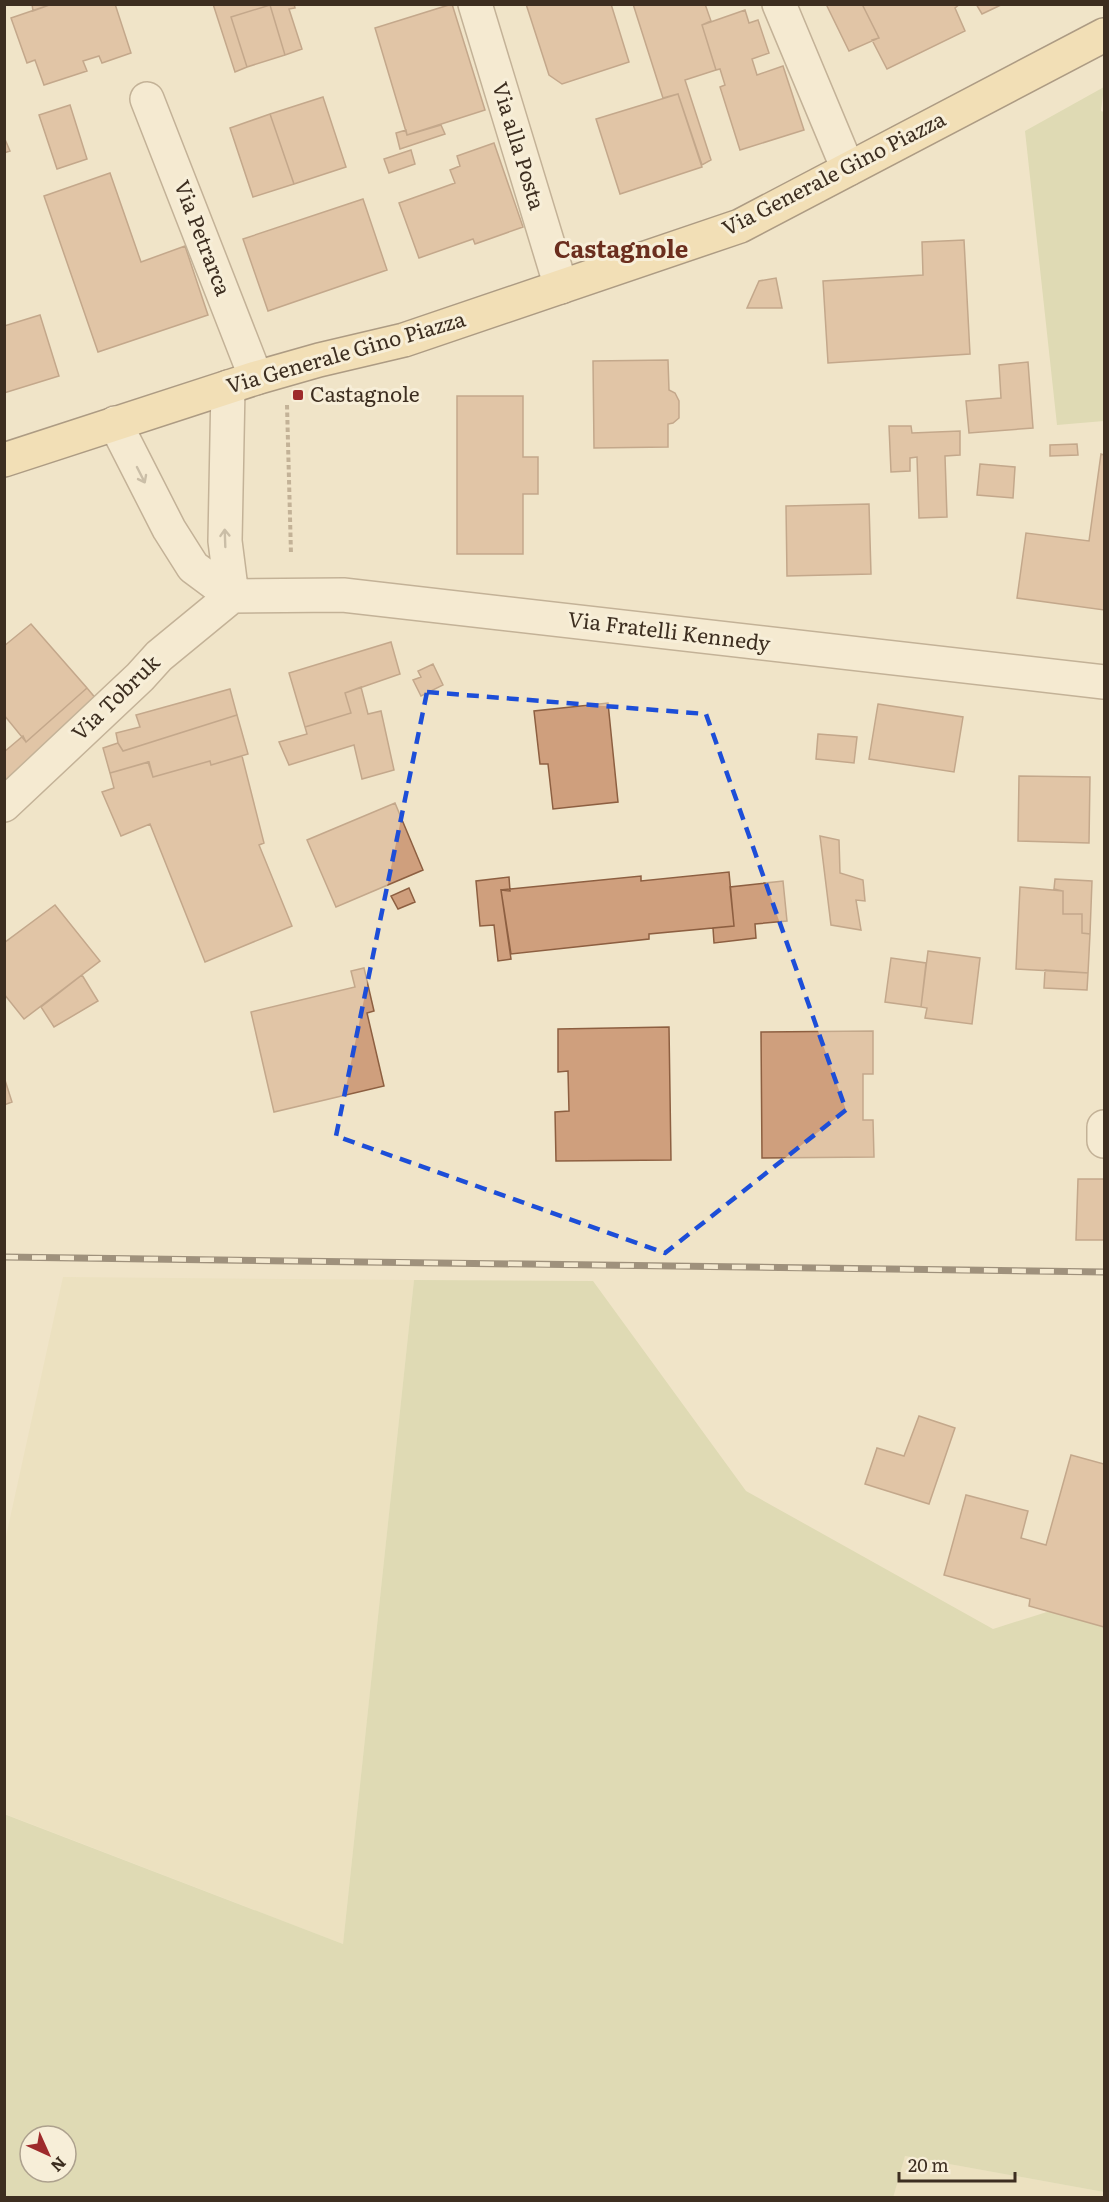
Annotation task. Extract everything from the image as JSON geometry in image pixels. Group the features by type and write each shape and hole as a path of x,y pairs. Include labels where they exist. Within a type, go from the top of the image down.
{"main road":[{"name":"Via Generale Gino Piazza","path":"4,460 257,378 319,360 404,340 740,226 1104,35"}],"street":[{"name":"Via alla Posta","path":"475,4 561,287"},
{"path":"779,4 848,169"},
{"name":"Via Petrarca","path":"147,99 257,378"},
{"path":"232,596 225,541 257,378"},
{"path":"115,423 169,529 193,567 232,596"},
{"name":"Via Fratelli Kennedy","path":"232,596 343,595 1104,682"},
{"name":"Via Tobruk","path":"4,805 140,677 159,656 232,596"}],"path":[{"path":"257,378 291,554"}],"highlighted area":[{"path":"427,692 706,714 846,1110 665,1253 336,1136"}],"shaded area":[{"path":"63,1277 414,1280 343,1944 5,1814 5,1541"},
{"path":"905,2156 1104,2192 1104,2198 893,2198"}],"green space":[{"path":"1104,87 1101,111 1104,112 1104,421 1057,425 1025,131"},
{"path":"414,1280 593,1281 746,1491 993,1629 1104,1594 1104,2192 905,2156 893,2198 5,2197 4,1814 343,1944"}],"building":[{"path":"32,4 52,4 33,11"},
{"path":"52,4 115,4 131,53 102,63 99,56 83,61 87,71 44,85 35,60 27,63 11,18"},
{"path":"213,4 294,4 295,8 289,9 302,49 285,55 270,5 231,17 247,67 235,72"},
{"path":"452,4 485,110 407,135 375,28"},
{"path":"526,4 611,4 629,62 562,84 549,75"},
{"path":"633,4 705,4 711,21 702,25 716,70 685,80 711,160 702,165 678,94 663,98"},
{"path":"826,4 862,4 879,38 849,51"},
{"path":"862,4 960,4 955,8 965,31 887,69 872,40 879,38"},
{"path":"976,4 1003,4 982,14"},
{"path":"270,5 285,55 247,67 231,17"},
{"path":"745,10 749,23 758,20 769,53 752,59 757,75 783,66 804,130 740,150 720,87 725,85 720,69 716,70 702,25"},
{"path":"678,94 702,167 620,194 596,119"},
{"path":"323,97 346,167 294,184 270,114"},
{"path":"70,105 87,159 57,169 39,115"},
{"path":"270,114 294,184 253,197 230,128"},
{"path":"441,125 445,134 400,149 396,133 406,130 407,135"},
{"path":"4,137 10,151 4,153"},
{"path":"494,143 523,227 475,244 473,239 419,258 399,203 455,183 450,170 460,166 457,156"},
{"path":"411,150 415,164 389,173 384,159"},
{"path":"110,173 141,262 185,246 208,315 98,352 44,196"},
{"path":"363,199 387,270 268,311 243,239"},
{"path":"964,240 970,354 828,363 823,281 923,275 922,242"},
{"path":"776,278 782,308 747,308 759,281"},
{"path":"40,315 59,376 4,393 4,326"},
{"path":"668,360 669,390 675,393 679,401 679,418 668,424 668,447 594,448 593,361"},
{"path":"1028,362 1033,428 969,433 966,401 1001,398 999,365"},
{"path":"457,396 523,396 523,457 538,457 538,494 523,494 523,554 457,554"},
{"path":"889,426 911,426 912,433 960,431 960,455 945,456 947,517 919,518 917,457 910,458 910,471 891,472"},
{"path":"1077,444 1078,455 1050,456 1050,445"},
{"path":"1101,454 1104,455 1104,610 1017,598 1026,533 1089,541"},
{"path":"980,464 1015,467 1013,498 977,495"},
{"path":"869,504 871,574 787,576 786,506"},
{"path":"31,624 87,688 26,742 4,715 4,646"},
{"path":"391,642 400,674 345,693 351,713 305,727 289,673"},
{"path":"433,664 443,685 421,696 413,680 421,677 418,671"},
{"path":"361,687 368,714 381,711 394,770 362,779 354,745 289,765 279,742 307,734 305,727 351,713 345,693"},
{"path":"87,688 103,707 4,792 4,752 23,736 26,742"},
{"path":"230,689 237,715 123,751 118,743 116,733 140,727 136,715"},
{"path":"608,703 618,802 553,809 548,764 540,764 534,711"},
{"path":"878,704 963,717 954,772 869,759"},
{"path":"237,715 248,754 211,765 210,761 153,777 149,762 110,773 103,748 118,743 123,751"},
{"path":"818,734 857,737 854,763 816,759"},
{"path":"242,756 264,843 259,845 292,926 205,962 150,824 121,836 102,792 114,788 110,773 148,762 153,777 210,761 211,765"},
{"path":"1019,776 1090,777 1089,843 1018,841"},
{"path":"395,803 423,870 336,907 307,840"},
{"path":"820,836 839,840 840,873 863,880 865,901 856,900 861,930 831,925"},
{"path":"729,872 734,926 649,934 649,939 511,954 501,890 641,876 641,881"},
{"path":"509,877 510,891 501,890 511,959 498,961 494,925 480,926 476,881"},
{"path":"1055,879 1092,881 1090,934 1082,933 1082,914 1063,914 1063,891 1054,889"},
{"path":"783,881 787,921 755,924 756,938 714,943 713,928 734,926 730,887"},
{"path":"1020,887 1063,891 1063,914 1082,914 1082,933 1090,934 1088,973 1016,969"},
{"path":"409,888 415,902 398,909 391,896"},
{"path":"55,905 100,961 24,1019 4,994 4,943"},
{"path":"928,951 980,958 972,1024 925,1018 927,1008 921,1007"},
{"path":"891,958 926,963 921,1007 885,1002"},
{"path":"364,968 374,1011 367,1013 384,1086 274,1112 251,1012 355,987 351,971"},
{"path":"1045,970 1088,973 1087,990 1044,988"},
{"path":"82,975 98,1001 54,1027 41,1007"},
{"path":"669,1027 671,1160 556,1161 555,1112 569,1111 568,1071 558,1072 558,1029"},
{"path":"873,1031 873,1074 863,1074 863,1120 873,1120 874,1157 762,1158 761,1032"},
{"path":"4,1077 12,1102 4,1105"},
{"path":"1078,1179 1104,1179 1104,1240 1076,1240"},
{"path":"919,1416 955,1428 929,1504 865,1484 877,1448 904,1456"},
{"path":"1071,1455 1104,1464 1104,1627 1029,1606 1030,1599 944,1575 966,1495 1028,1511 1021,1538 1046,1545"}],"railway":[{"path":"4,1257 1104,1272"}],"place":[{"name":"Castagnole","path":"298,395"}],"district":[{"name":"Castagnole","path":"621,250"}]}
